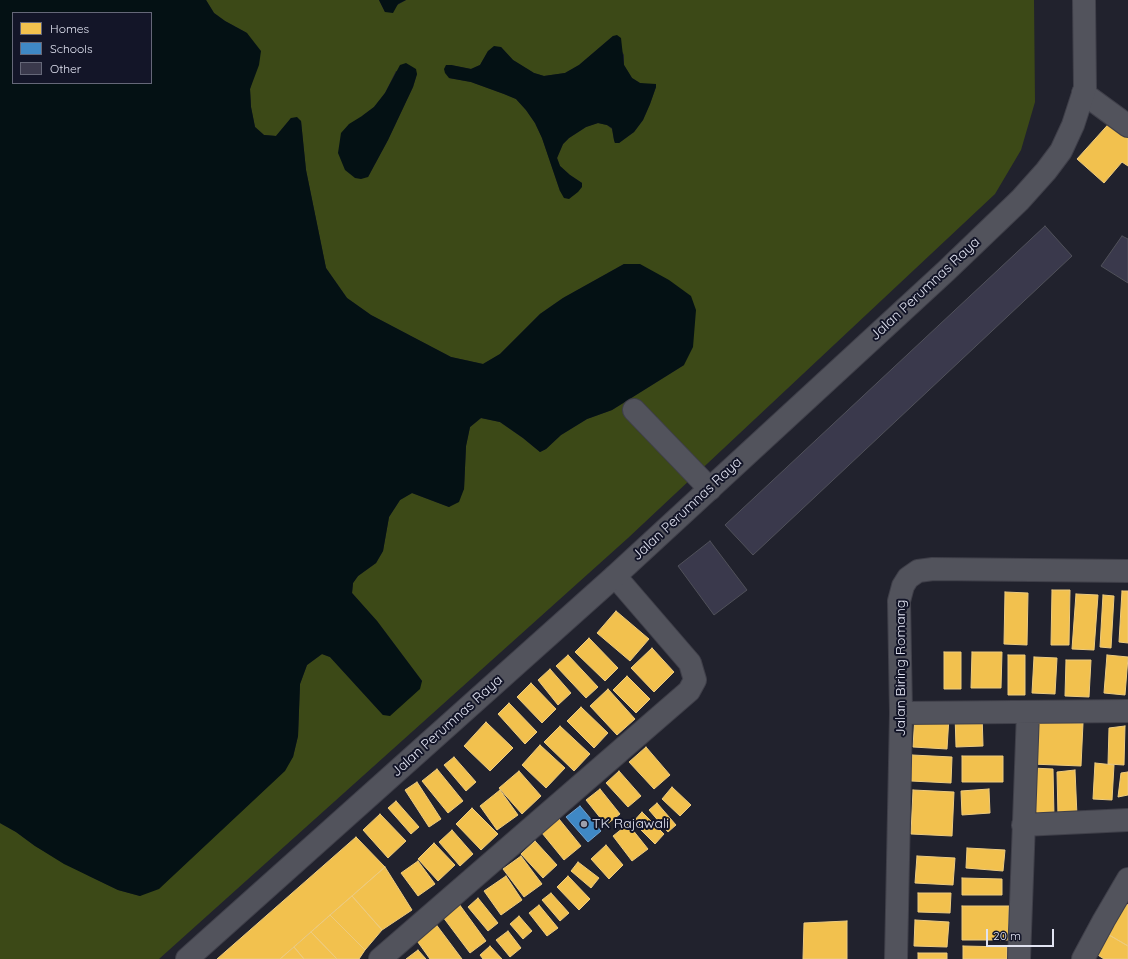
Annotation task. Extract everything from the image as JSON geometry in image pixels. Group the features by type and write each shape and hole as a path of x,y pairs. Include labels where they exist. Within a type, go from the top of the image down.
{"street":[{"name":"Jalan Perumnas Raya","path":"187,959 615,576 940,276 1020,200 1061,151 1074,125 1085,88 1084,0"},
{"path":"1083,93 1128,126"},
{"path":"634,410 710,488"},
{"name":"Jalan Biring Romang","path":"896,959 901,713 899,600 902,586 908,578 918,571 933,569 1128,571"},
{"path":"380,959 689,690 695,680 690,663 615,576"},
{"path":"901,713 1128,711"},
{"path":"1019,959 1028,712"},
{"path":"1023,825 1128,820"},
{"path":"1083,959 1128,879"}],"green space":[{"path":"206,0 379,0 385,12 406,0 1034,0 1035,102 1021,150 995,194 628,538 159,959 0,959 0,823 16,832 35,846 89,876 118,890 140,896 293,757 298,736 300,684 307,665 322,654 330,657 383,715 422,681 377,621 352,593 353,583 358,576 376,563 383,551 389,517 400,500 412,493 449,507 464,489 466,446 470,427 481,418 500,422 540,452 546,449 561,435 587,419 612,410 684,365 624,264 563,298 540,314 500,354 483,364 451,357 371,315 347,298 326,268 306,170 301,121 291,118 276,136 264,135 255,127 251,107 250,89 253,78 247,33 214,13","holes":["613,36 624,55 624,65 632,78 640,83 656,87 643,120 634,132 619,143 615,143 612,129 607,125 598,123 586,127 569,138 563,144 557,158 560,166 582,183 560,191 542,138 535,123 516,99 471,82 449,78 451,65 471,69 480,65 488,51 501,47 513,60 534,73 544,76 565,73 579,65","396,71 417,74 413,87 388,140 368,177 362,116 374,107 385,93"]}],"shaded area":[{"path":"0,0 206,0 214,13 247,33 261,51 259,65 250,89 251,107 255,127 264,135 276,136 291,118 297,117 301,121 306,170 326,268 347,298 371,315 451,357 483,364 500,354 540,314 563,298 624,264 640,264 669,280 691,296 696,310 693,347 684,365 612,410 587,419 561,435 546,449 540,452 500,422 481,418 470,427 466,446 464,489 459,502 449,507 412,493 400,500 389,517 383,551 376,563 358,576 353,583 352,593 377,621 422,681 420,689 390,716 383,715 330,657 322,654 307,665 300,684 298,736 293,757 285,771 159,889 140,896 118,890 64,864 0,823"},
{"path":"379,0 406,0 398,4 393,13 385,12"},
{"path":"617,35 621,38 624,65 632,78 640,83 656,84 656,87 643,120 634,132 619,143 615,143 612,128 598,123 586,127 569,138 563,144 557,158 560,166 582,183 582,187 578,192 569,199 564,198 560,191 542,138 535,123 516,99 471,82 449,78 444,69 446,65 471,69 480,65 488,51 494,46 501,47 513,60 534,73 544,76 565,73 579,65 613,36"},
{"path":"406,63 416,69 417,74 413,87 388,140 368,177 361,179 355,178 345,170 338,153 341,133 349,124 374,107 385,93 400,65"}],"building: Homes":[{"path":"1114,118 1128,130 1128,166 1122,162 1104,183 1077,159"},
{"path":"1052,590 1070,590 1069,645 1051,645"},
{"path":"1122,591 1128,591 1128,643 1119,642"},
{"path":"1005,592 1028,593 1027,645 1004,644"},
{"path":"1076,594 1098,595 1094,650 1072,649"},
{"path":"1103,595 1114,596 1111,648 1100,647"},
{"path":"616,611 649,639 630,661 597,633"},
{"path":"589,638 618,668 605,681 575,652"},
{"path":"652,648 674,672 654,692 631,668"},
{"path":"944,652 961,652 961,689 944,689"},
{"path":"972,652 1002,652 1001,688 971,688"},
{"path":"568,655 598,687 586,698 556,666"},
{"path":"1008,655 1025,655 1025,695 1008,695"},
{"path":"1107,655 1128,657 1125,695 1104,693"},
{"path":"1034,657 1057,658 1055,694 1032,693"},
{"path":"1066,660 1091,660 1089,697 1065,696"},
{"path":"550,669 571,693 558,705 538,680"},
{"path":"627,676 650,699 636,713 613,690"},
{"path":"531,683 556,709 542,723 517,697"},
{"path":"608,689 635,719 617,735 590,706"},
{"path":"509,703 537,732 525,744 498,714"},
{"path":"581,707 608,733 594,748 567,721"},
{"path":"955,714 982,714 983,746 956,747"},
{"path":"915,715 949,717 947,749 913,747"},
{"path":"1033,721 1083,723 1081,766 1031,764"},
{"path":"486,722 513,748 490,771 464,746"},
{"path":"560,726 590,754 574,771 544,742"},
{"path":"1125,726 1124,765 1108,764 1109,728"},
{"path":"540,745 565,768 546,788 522,765"},
{"path":"646,747 670,775 654,789 629,762"},
{"path":"912,755 952,757 951,783 911,781"},
{"path":"962,756 1003,756 1003,782 962,782"},
{"path":"454,757 476,782 466,791 444,765"},
{"path":"1095,763 1114,765 1112,800 1093,799"},
{"path":"1032,768 1053,769 1054,816 1028,816"},
{"path":"437,769 463,801 448,813 422,781"},
{"path":"1075,770 1077,816 1058,816 1057,772"},
{"path":"519,771 541,796 522,814 499,788"},
{"path":"619,771 641,796 628,807 606,783"},
{"path":"1128,772 1128,795 1118,797 1121,773"},
{"path":"417,782 441,819 429,827 405,790"},
{"path":"672,787 691,805 680,816 662,799"},
{"path":"600,789 620,814 606,825 586,800"},
{"path":"989,789 990,813 962,815 961,791"},
{"path":"500,790 518,815 497,830 480,806"},
{"path":"913,790 954,792 952,836 911,834"},
{"path":"396,801 419,827 411,834 388,808"},
{"path":"657,803 676,825 668,832 649,810"},
{"path":"472,808 498,834 481,850 456,824"},
{"path":"642,812 664,834 655,844 633,822"},
{"path":"380,814 406,841 388,858 363,830"},
{"path":"559,819 581,846 564,860 542,833"},
{"path":"628,824 648,849 632,861 613,836"},
{"path":"452,830 473,854 460,866 439,842"},
{"path":"356,837 385,867 280,959 217,959"},
{"path":"535,841 557,865 543,878 521,854"},
{"path":"434,843 455,865 438,881 418,859"},
{"path":"606,845 623,865 609,879 591,859"},
{"path":"967,848 1005,850 1003,871 966,868"},
{"path":"521,856 542,884 524,897 503,869"},
{"path":"917,856 955,858 953,885 915,883"},
{"path":"418,861 435,884 418,896 401,873"},
{"path":"578,862 599,878 591,888 571,871"},
{"path":"385,867 412,910 382,930 352,896"},
{"path":"506,876 522,900 501,915 484,891"},
{"path":"568,876 590,899 579,910 557,887"},
{"path":"962,878 1002,879 1002,895 962,895"},
{"path":"551,893 569,913 560,921 542,900"},
{"path":"918,893 951,893 950,913 918,912"},
{"path":"352,896 382,930 365,950 330,915"},
{"path":"478,898 498,923 488,931 468,907"},
{"path":"1122,901 1128,905 1128,946 1104,932"},
{"path":"459,904 486,941 470,953 443,917"},
{"path":"539,905 558,928 547,936 529,913"},
{"path":"962,906 1009,906 1008,940 962,940"},
{"path":"330,915 365,950 359,959 337,959 311,932"},
{"path":"519,916 532,931 523,939 510,924"},
{"path":"915,920 949,922 947,947 914,946"},
{"path":"847,921 847,959 803,959 804,923"},
{"path":"435,923 462,959 430,959 415,938"},
{"path":"508,931 521,948 510,957 496,940"},
{"path":"311,932 337,959 304,959 294,947"},
{"path":"1104,932 1128,946 1128,959 1104,959 1093,952"},
{"path":"490,946 502,959 483,959 480,955"},
{"path":"963,946 1007,947 1007,959 963,959"},
{"path":"294,947 304,959 280,959"},
{"path":"418,950 426,959 406,959"},
{"path":"918,953 947,953 947,959 918,959"}],"building: Schools":[{"name":"TK Rajawali","path":"580,806 601,831 588,842 566,817"}],"building: Other":[{"path":"1045,226 1072,256 753,555 725,525"},
{"path":"1122,236 1128,239 1128,283 1101,266"},
{"path":"710,541 747,590 714,615 678,566"}],"place":[{"name":"TK Rajawali","path":"584,824"}]}
